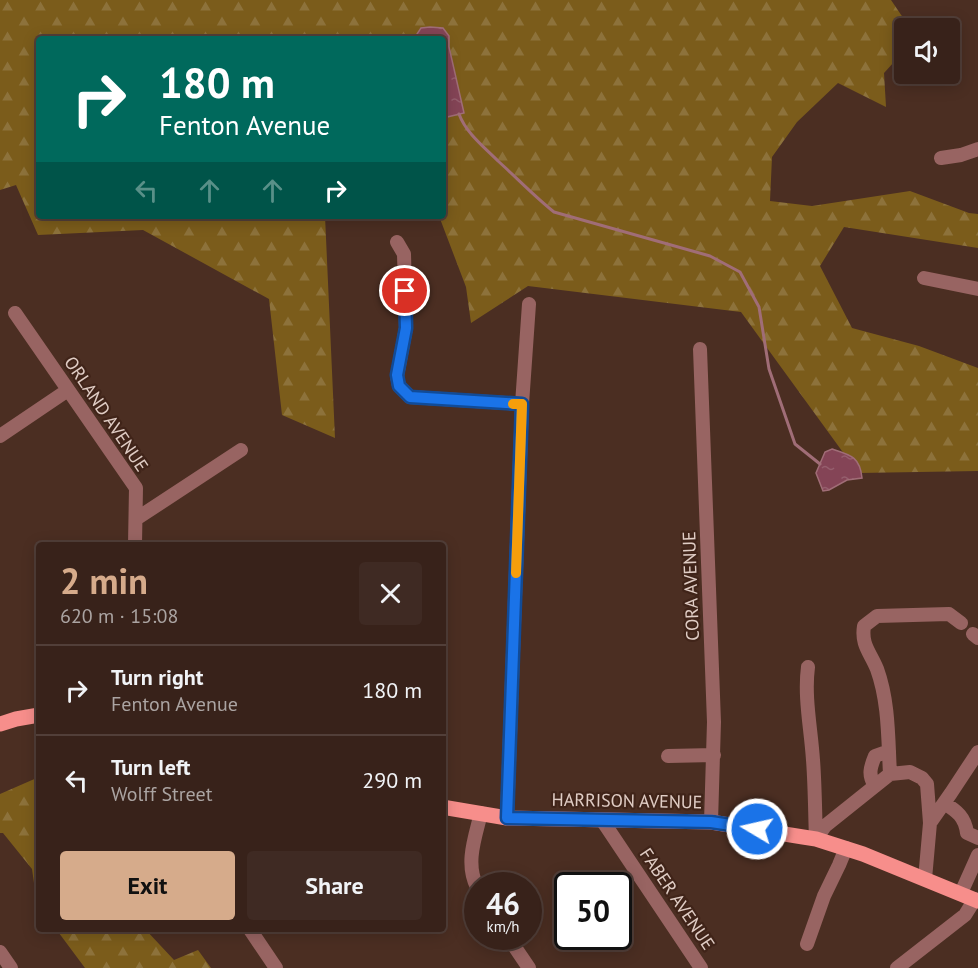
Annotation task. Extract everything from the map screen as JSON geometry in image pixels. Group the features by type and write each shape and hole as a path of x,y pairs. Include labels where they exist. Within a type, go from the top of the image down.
{"main road":[{"path":"0,724 36,716"},
{"name":"HARRISON AVENUE","path":"446,808 507,818 711,822 816,839 846,848 971,898"}],"street":[{"path":"941,158 961,155 978,149"},
{"path":"397,242 404,254 406,328 397,375 399,386 410,397 522,404"},
{"path":"924,278 978,289"},
{"path":"507,818 522,404 529,304"},
{"name":"ORLAND AVENUE","path":"15,313 136,488 135,542"},
{"name":"CORA AVENUE","path":"699,349 714,722 711,822"},
{"path":"0,436 68,390"},
{"path":"136,519 240,450"},
{"path":"890,774 885,702 877,668 862,637 864,626 877,616 949,614 961,623"},
{"path":"808,667 808,711 813,761 816,839"},
{"path":"875,786 870,779 871,766 875,756 888,751"},
{"path":"930,823 978,752"},
{"path":"668,756 714,755"},
{"path":"816,839 825,826 890,774 910,772 922,778 927,784 930,823 925,879"},
{"path":"944,803 960,813 967,833 978,838"},
{"path":"473,872 471,862 481,813"},
{"name":"FABER AVENUE","path":"602,820 701,968"},
{"path":"807,944 824,896 846,848"},
{"path":"897,968 965,915 971,898 978,855"},
{"path":"252,932 276,968"},
{"path":"517,950 529,968"},
{"path":"0,952 10,968"}],"green space":[{"path":"0,0 891,0 903,18 894,18 894,62 884,73 886,107 838,83 797,122 772,157 770,201 812,206 910,191 969,213 978,214 978,248 844,227 820,266 852,328 919,346 978,368 978,471 858,473 741,312 528,286 471,323 466,287 440,219 446,219 446,36 36,36 36,219 325,219 335,438 282,415 269,299 143,230 38,235 16,185 0,190"},
{"path":"36,778 36,897 32,869 3,833 0,833 0,794"},
{"path":"58,932 148,932 174,960 198,950 211,968 85,968"}],"water":[{"path":"421,28 443,28 449,36 449,47 464,113 447,117 446,114 446,36 416,36"},
{"path":"832,449 857,461 862,478 847,480 823,491 816,473 825,452"}],"waterway":[{"path":"459,114 476,139 554,212 710,256 740,272 759,307 769,369 795,444 820,464"}],"slow traffic":[{"path":"513,404 522,404 516,573"}],"route":[{"path":"405,291 406,328 397,375 399,386 404,392 410,397 522,404 507,818 711,822 757,829"}]}
